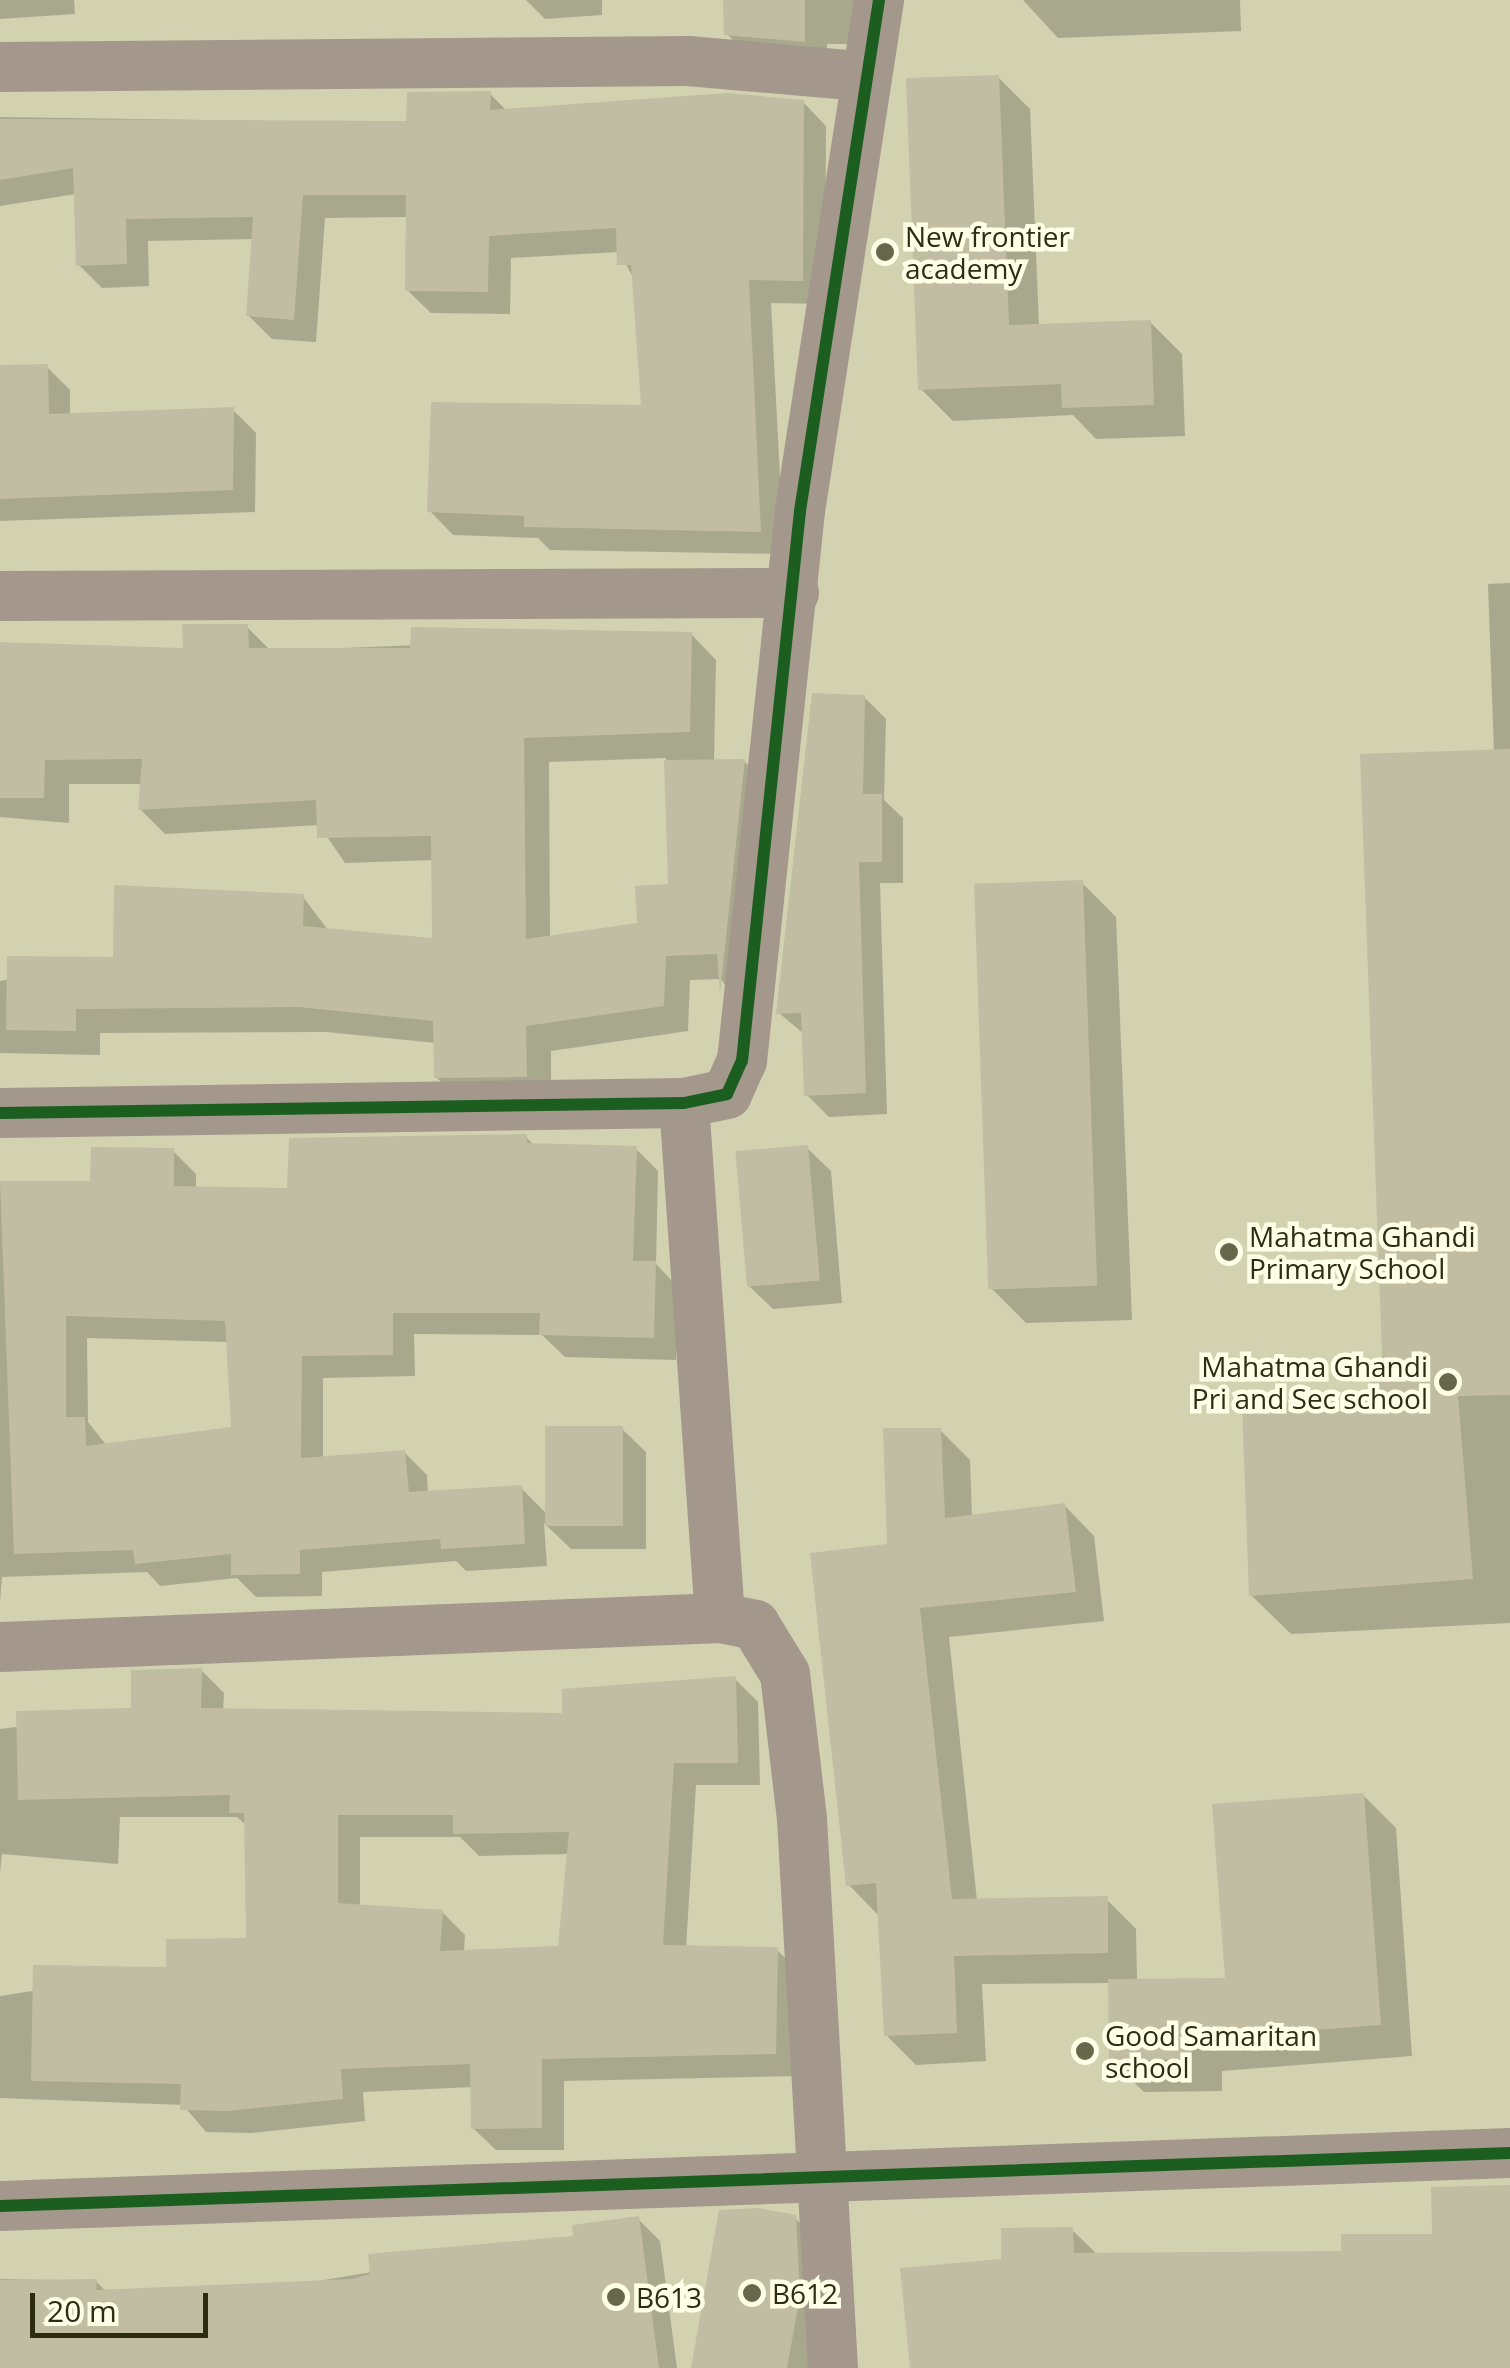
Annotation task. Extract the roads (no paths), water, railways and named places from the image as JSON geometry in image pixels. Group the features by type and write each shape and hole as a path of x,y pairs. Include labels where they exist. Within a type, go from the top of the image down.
{"street":[{"path":"0,1113 684,1103 727,1094 742,1062 794,593 861,76 878,0"},
{"path":"0,67 688,61 861,76"},
{"path":"0,596 794,593"},
{"path":"684,1103 720,1618"},
{"path":"0,1647 720,1618 755,1625 785,1674 826,2176 834,2368"},
{"path":"0,2206 1510,2153"}],"place":[{"name":"New frontier academy","path":"885,252"},
{"name":"Mahatma Ghandi Primary School","path":"1229,1252"},
{"name":"Mahatma Ghandi Pri and Sec school","path":"1448,1382"},
{"name":"Good Samaritan school","path":"1085,2051"},
{"name":"B612","path":"752,2293"},
{"name":"B613","path":"616,2297"}]}
